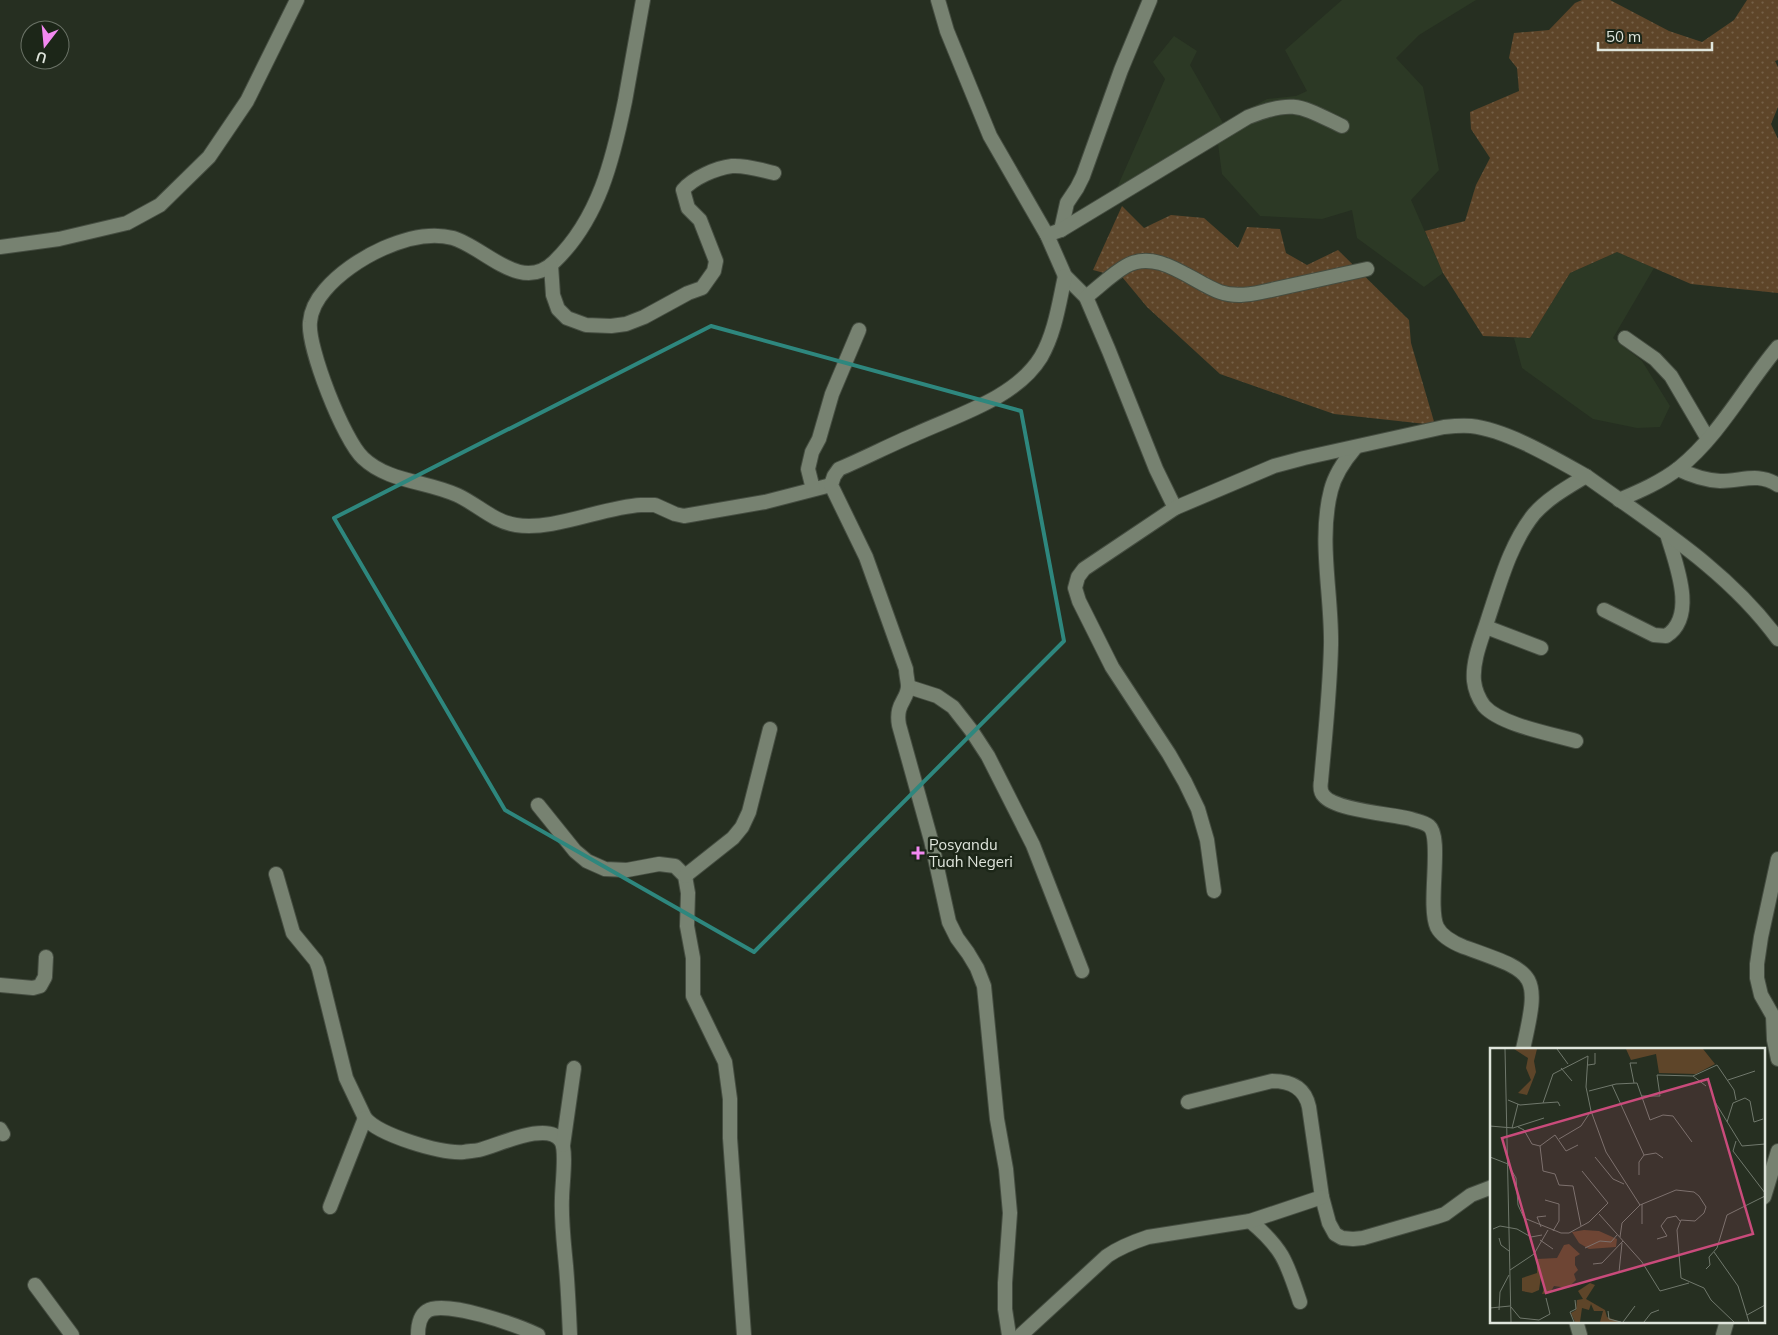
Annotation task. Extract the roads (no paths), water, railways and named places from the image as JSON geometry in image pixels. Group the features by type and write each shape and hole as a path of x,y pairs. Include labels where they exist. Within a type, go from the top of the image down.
{"street":[{"path":"0,247 59,239 127,223 160,205 209,157 247,101 297,0"},
{"path":"643,0 633,60 609,171 595,204 570,243 550,265 536,272 514,270 464,242 432,235 416,237 376,252 358,262 336,278 325,290 317,300 310,321 311,340 330,396 352,445 362,458 374,468 457,495 502,522 524,526 560,522 642,505 655,505 684,516 765,502 832,485"},
{"path":"938,0 947,31 990,136 1054,232 1065,276 1055,325 1041,356 1022,380 986,402 839,469 834,476 832,485 866,558 906,669 909,687 899,709 898,716 931,840 949,922 977,968 985,993 997,1119 1006,1169 1010,1212 1005,1283 1005,1309 1009,1335"},
{"path":"1054,232 1083,176 1121,70 1150,0"},
{"path":"1054,232 1248,117 1268,109 1288,106 1303,108 1342,126"},
{"path":"550,265 555,302 558,309 567,318 586,325 600,327 626,324 644,317 688,293 702,288 714,271 716,261 708,238 700,220 688,208 683,190 689,182 731,166 750,167 774,173"},
{"path":"1086,297 1126,266 1146,262 1161,264 1177,270 1221,292 1240,295 1367,269"},
{"path":"1065,276 1086,297 1156,469 1175,508"},
{"path":"813,489 808,469 812,452 819,439 832,394 859,330"},
{"path":"1625,338 1664,367 1708,439"},
{"path":"1619,500 1644,489 1678,469 1695,454 1778,347"},
{"path":"1214,891 1206,840 1198,809 1169,754 1112,667 1079,601 1075,588 1078,577 1084,569 1175,508 1274,466 1444,427 1470,426 1508,436 1562,462 1586,476 1667,534 1722,577 1745,599 1778,639"},
{"path":"1354,448 1342,464 1330,491 1327,513 1326,567 1331,646 1327,715 1320,781 1321,792 1328,800 1341,806 1400,816 1424,823 1432,830 1435,843 1434,910 1438,928 1446,938 1460,946 1498,959 1520,970 1529,980 1533,998 1523,1048"},
{"path":"1678,469 1692,476 1710,480 1722,481 1757,477 1765,478 1778,485"},
{"path":"1576,741 1510,722 1485,707 1477,694 1474,681 1480,645 1503,573 1525,527 1535,513 1550,499 1586,476"},
{"path":"1604,610 1654,635 1666,636 1676,628 1681,615 1682,593 1680,579 1667,534"},
{"path":"1486,627 1541,648"},
{"path":"909,687 936,696 953,707 972,730 988,756 1033,845 1082,971"},
{"path":"685,876 733,838 742,827 749,812 770,729"},
{"path":"538,806 575,851 586,861 605,869 627,870 659,864 674,866 685,876 688,893 686,926 692,958 693,996 725,1062 730,1099 731,1147 744,1335"},
{"path":"1778,859 1764,922 1756,978 1761,995 1773,1016 1774,1040 1778,1059"},
{"path":"276,874 293,932 316,961 319,969 346,1078 365,1118 373,1126 410,1141 447,1152 479,1150 530,1134 544,1132 558,1138 563,1145"},
{"path":"0,985 33,988 40,986 45,977 46,957"},
{"path":"570,1335 562,1223 563,1145 574,1068"},
{"path":"1188,1102 1272,1081 1286,1082 1301,1089 1308,1099 1310,1107 1322,1197 1329,1223 1332,1230 1342,1238 1353,1239 1445,1214 1471,1195 1490,1186"},
{"path":"330,1207 365,1118"},
{"path":"1766,1190 1778,1151"},
{"path":"1021,1335 1107,1256 1132,1242 1250,1221 1322,1197"},
{"path":"1250,1221 1264,1233 1280,1252 1290,1272 1300,1302"},
{"path":"36,1285 72,1335"},
{"path":"418,1335 420,1320 426,1312 434,1308 446,1308 497,1319 538,1335"},
{"path":"1576,1322 1580,1335"},
{"path":"1723,1335 1727,1322"}],"place":[{"name":"Posyandu Tuah Negeri","path":"918,853"}]}
